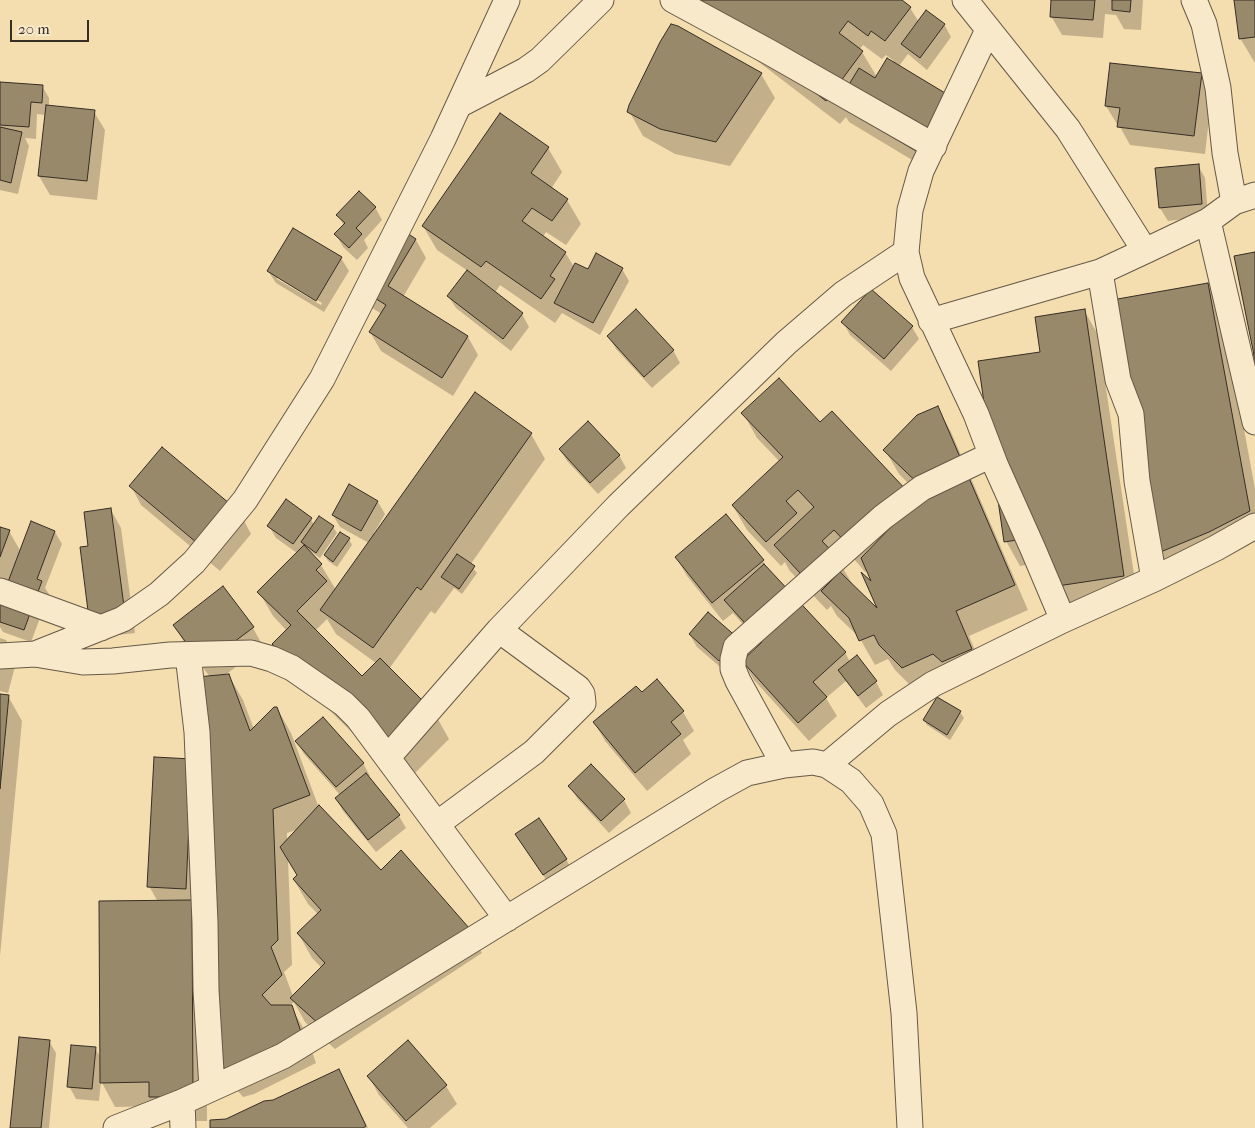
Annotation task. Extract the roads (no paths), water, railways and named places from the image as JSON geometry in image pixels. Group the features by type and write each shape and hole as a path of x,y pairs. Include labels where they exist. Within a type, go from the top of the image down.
{"street":[{"path":"35,654 123,619 159,594 194,562 245,500 322,379 459,105 506,0"},
{"path":"459,105 526,70 540,60 602,0"},
{"path":"673,0 934,146"},
{"path":"964,0 1068,129 1145,252"},
{"path":"932,321 1100,272 1208,221 1244,198 1225,153 1218,88 1204,24 1194,0"},
{"path":"988,30 921,171 910,210 906,252 912,278 976,414 991,455 1063,620"},
{"path":"1208,221 1255,422"},
{"path":"388,757 499,630 618,506 786,343 843,294 906,252"},
{"path":"1100,272 1118,380 1131,414 1137,481 1154,579"},
{"path":"784,765 736,675 732,659 736,647 883,517 922,488 991,455"},
{"path":"827,765 888,714 934,684 1063,620 1154,579 1255,526"},
{"path":"0,591 101,628"},
{"path":"438,824 534,752 583,703 582,694 578,688 499,630"},
{"path":"0,656 35,654 82,662 170,655 251,653 272,659 292,668 344,704 358,718 508,919"},
{"path":"188,655 197,732 206,990 212,1088"},
{"path":"116,1128 182,1102 283,1056 716,790 747,773 784,765 813,762 827,765 851,780 871,804 884,834 904,1012 910,1128"},
{"path":"182,1102 183,1128"}]}
